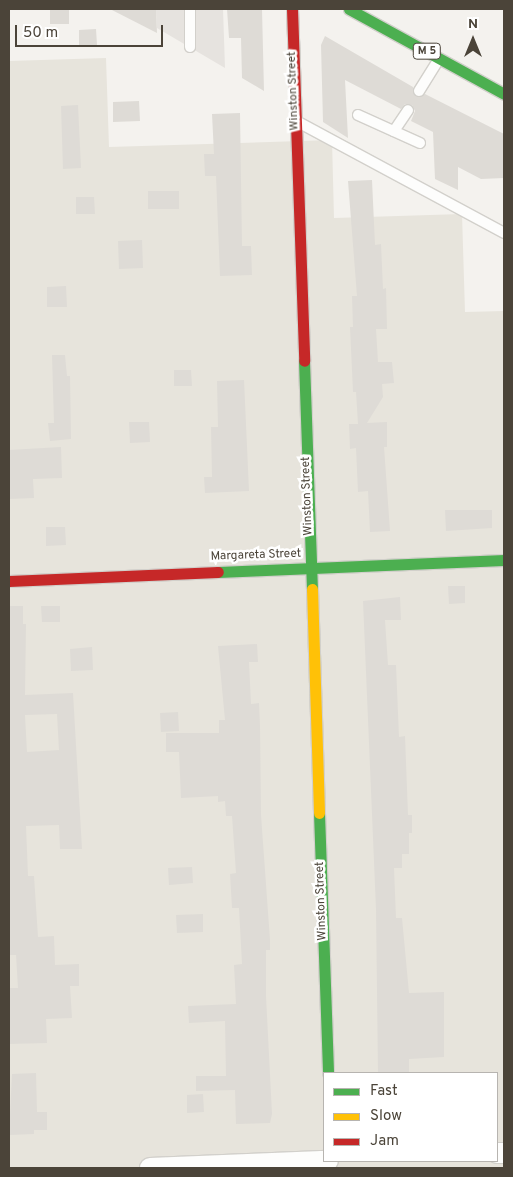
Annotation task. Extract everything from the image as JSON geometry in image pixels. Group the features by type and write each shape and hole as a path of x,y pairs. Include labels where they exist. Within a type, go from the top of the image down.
{"street":[{"name":"Winston Street","path":"292,9 328,1072"},
{"name":"M 5","path":"349,9 504,94"},
{"name":"Margareta Street","path":"9,581 504,560"},
{"path":"150,1168 323,1161"}],"lane":[{"path":"190,9 190,47"},
{"path":"419,91 439,58"},
{"path":"394,131 408,110"},
{"path":"358,115 420,143"},
{"path":"295,120 504,232"}],"shaded area":[{"path":"156,9 223,9 225,68 157,28"},
{"path":"106,58 109,147 332,140 334,218 462,214 465,312 504,311 504,1168 9,1168 9,61"}],"building":[{"path":"50,9 69,9 69,24 50,24"},
{"path":"110,9 156,9 157,33"},
{"path":"227,9 262,9 264,91 242,78 241,38 229,38"},
{"path":"96,29 97,45 79,46 79,30"},
{"path":"325,36 413,87 416,97 425,94 504,134 504,178 481,179 458,167 458,190 435,179 433,132 411,121 415,111 412,105 405,104 401,109 345,80 348,138 323,122 321,45"},
{"path":"139,101 140,121 113,122 113,102"},
{"path":"78,105 81,168 63,169 61,106"},
{"path":"240,113 242,246 251,246 252,275 220,276 216,176 205,176 204,154 214,154 212,114"},
{"path":"372,180 375,245 381,244 383,289 386,288 387,329 376,329 378,362 392,362 394,383 382,384 383,397 367,423 387,422 387,447 384,447 390,531 370,532 368,491 358,492 356,448 350,449 349,424 358,424 356,392 353,392 350,327 353,327 352,296 357,296 348,181"},
{"path":"148,191 179,191 179,209 148,209"},
{"path":"76,197 94,197 95,214 76,214"},
{"path":"142,240 143,268 119,269 118,241"},
{"path":"66,286 67,307 47,307 47,287"},
{"path":"52,355 65,355 67,376 70,376 71,439 50,441 48,423 54,423"},
{"path":"174,370 191,370 192,386 174,386"},
{"path":"244,380 249,491 205,493 204,477 212,477 211,427 218,427 217,381"},
{"path":"129,422 149,422 150,442 130,443"},
{"path":"61,447 62,478 33,479 34,498 9,499 9,450"},
{"path":"445,510 492,510 492,528 446,531"},
{"path":"46,527 65,527 66,545 46,546"},
{"path":"448,586 465,586 465,603 449,604"},
{"path":"400,597 401,620 385,620 388,665 396,665 399,737 405,736 408,815 412,815 412,833 409,833 409,854 402,854 402,868 394,868 396,918 402,918 409,993 444,992 444,1057 409,1059 409,1072 378,1072 376,909 363,601"},
{"path":"9,606 23,606 23,624 26,624 25,695 73,693 82,849 60,849 59,825 26,826 28,876 34,876 38,937 54,936 55,965 79,964 79,986 70,986 72,1018 46,1019 47,1043 9,1044 9,988 18,988 16,955 9,955","holes":["57,714 59,750 27,752 25,715"]},
{"path":"41,606 60,606 60,622 42,622"},
{"path":"257,644 258,662 249,662 251,704 259,703 261,815 270,940 270,950 266,950 266,996 272,1114 270,1123 236,1124 235,1090 196,1091 196,1076 226,1076 225,1021 189,1023 188,1006 236,1004 234,965 242,964 239,908 232,908 230,874 236,873 232,816 226,816 225,801 218,802 218,796 181,798 179,752 166,752 166,733 219,733 219,720 225,720 218,646"},
{"path":"92,647 93,670 71,671 70,649"},
{"path":"178,712 179,731 161,732 160,713"},
{"path":"192,867 193,883 169,885 168,868"},
{"path":"203,914 203,932 177,933 176,915"},
{"path":"36,1073 37,1112 47,1112 47,1130 34,1130 34,1134 9,1135 12,1074"},
{"path":"203,1094 204,1112 187,1113 187,1095"}],"traffic: fast":[{"path":"349,9 504,94"},
{"path":"304,361 312,589"},
{"path":"218,572 504,560"},
{"path":"319,813 328,1072"}],"traffic: slow":[{"path":"312,589 319,813"}],"traffic: jam":[{"path":"292,9 304,361"},
{"path":"9,581 218,572"}]}
